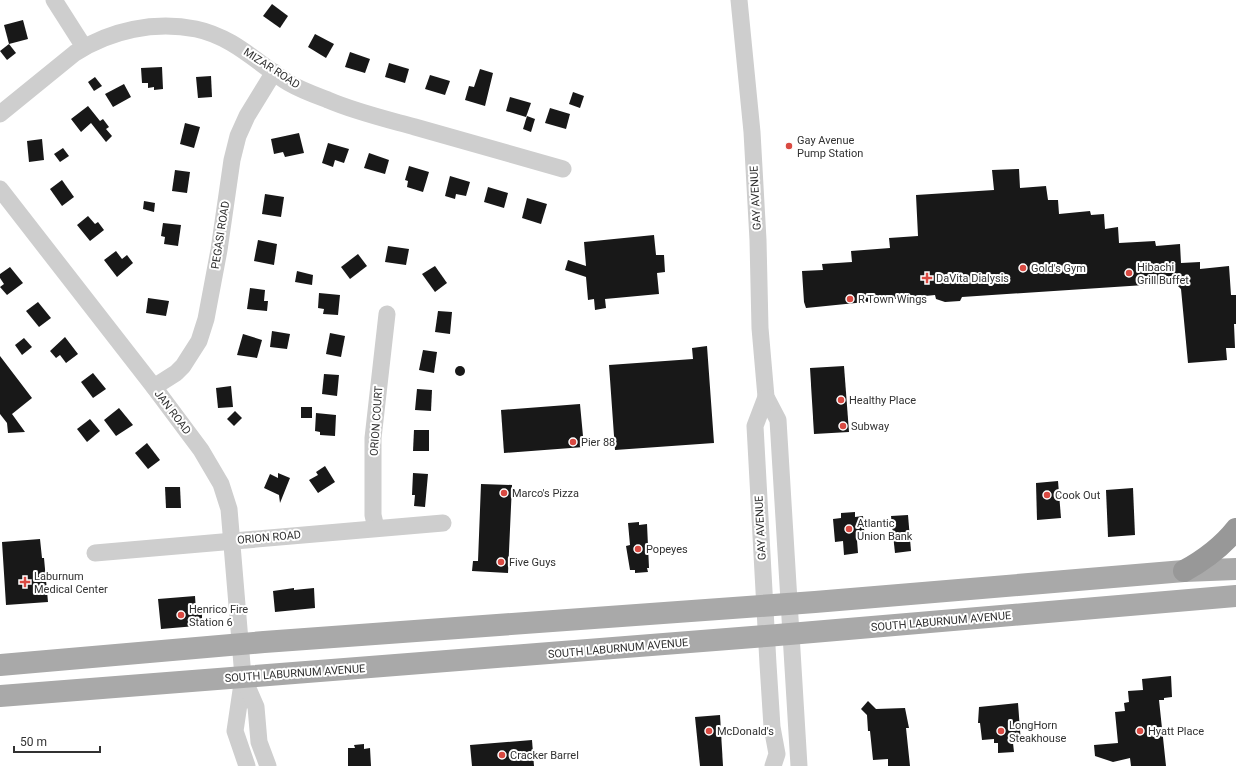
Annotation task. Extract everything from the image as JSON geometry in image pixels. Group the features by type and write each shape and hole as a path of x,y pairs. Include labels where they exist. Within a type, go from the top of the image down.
{"highway":[{"path":"1184,571 1203,561 1236,529"}],"main road":[{"path":"0,665 239,645 788,604 1184,571 1236,569"},
{"name":"SOUTH LABURNUM AVENUE","path":"0,696 791,634 1236,596"}],"street":[{"path":"54,0 84,47"},
{"name":"GAY AVENUE","path":"739,0 752,132 760,328 766,397 778,420 799,766"},
{"name":"MIZAR ROAD","path":"0,114 84,47 124,31 155,26 176,26 198,30 222,37 244,50 290,83 350,108 563,169"},
{"name":"PEGASI ROAD","path":"154,387 180,370 193,354 199,341 209,304 232,160 238,136 247,116 274,72"},
{"name":"JAN ROAD","path":"0,189 202,450 221,484 229,509 239,645 243,677"},
{"name":"ORION COURT","path":"376,528 374,515 373,438 387,314"},
{"name":"GAY AVENUE","path":"766,397 755,426 764,605 772,727 776,754 773,766"},
{"name":"ORION ROAD","path":"95,552 376,528 443,524"},
{"path":"243,677 235,731 247,766"},
{"path":"243,677 256,707 260,742 268,766"}],"building":[{"path":"272,4 288,16 280,28 263,16"},
{"path":"23,20 28,39 9,44 4,25"},
{"path":"315,34 334,44 326,58 308,47"},
{"path":"9,44 16,53 7,60 0,51"},
{"path":"350,52 370,59 365,73 345,67"},
{"path":"389,63 409,69 405,83 385,77"},
{"path":"162,67 163,89 154,90 154,87 148,88 148,83 142,83 141,68"},
{"path":"480,69 493,73 485,106 465,100 469,86 474,87"},
{"path":"430,75 450,81 445,95 425,89"},
{"path":"211,76 212,97 198,98 196,77"},
{"path":"95,77 102,86 94,91 88,82"},
{"path":"124,84 131,97 113,107 105,94"},
{"path":"573,92 584,96 580,108 569,104"},
{"path":"510,97 531,103 526,117 506,111"},
{"path":"88,106 100,121 103,119 109,127 106,129 112,136 106,142 91,123 81,132 71,119"},
{"path":"550,108 570,114 566,129 545,123"},
{"path":"527,116 535,119 531,132 523,129"},
{"path":"185,123 200,127 194,148 180,144"},
{"path":"299,133 304,153 285,157 283,152 274,154 271,139"},
{"path":"42,139 44,160 29,162 27,141"},
{"path":"328,143 349,149 344,163 335,160 333,167 322,163"},
{"path":"63,148 69,156 60,162 54,154"},
{"path":"369,153 389,160 385,174 364,168"},
{"path":"409,166 429,172 423,192 407,187 408,181 405,180"},
{"path":"1019,169 1020,188 1046,186 1048,200 1058,200 1059,214 1090,211 1091,215 1104,214 1105,229 1118,227 1119,243 1155,241 1156,246 1180,244 1181,263 1200,262 1200,269 1229,266 1231,295 1236,295 1236,324 1234,324 1235,348 1226,348 1227,360 1188,363 1181,289 1175,283 962,297 960,301 945,302 936,299 935,295 806,308 804,302 802,271 823,270 822,264 852,262 851,251 890,248 889,238 918,236 916,195 994,190 992,170"},
{"path":"175,170 190,172 187,193 172,191"},
{"path":"450,176 470,182 466,196 456,194 455,199 445,196"},
{"path":"62,180 74,197 62,206 50,189"},
{"path":"488,187 508,193 504,208 484,202"},
{"path":"265,194 284,197 281,217 262,214"},
{"path":"527,198 547,204 541,224 522,218"},
{"path":"144,201 155,203 154,212 143,209"},
{"path":"88,216 95,224 98,222 104,230 90,241 77,225"},
{"path":"163,223 181,225 178,246 164,244 165,237 161,236"},
{"path":"654,235 656,255 664,255 665,272 657,273 659,294 605,299 606,308 595,310 594,299 588,300 586,277 565,270 568,260 586,266 584,242"},
{"path":"258,240 277,244 274,265 254,261"},
{"path":"388,246 409,249 406,265 385,262"},
{"path":"116,251 122,259 127,255 133,263 117,277 104,260"},
{"path":"358,254 367,266 350,279 341,267"},
{"path":"435,266 447,283 435,292 422,274"},
{"path":"10,267 23,283 7,295 0,287 4,284 0,278 0,274"},
{"path":"297,271 313,275 312,285 295,282"},
{"path":"250,288 265,290 264,301 268,301 267,311 247,309"},
{"path":"319,293 340,295 338,315 323,314 324,309 318,308"},
{"path":"148,298 169,301 166,316 146,313"},
{"path":"38,302 51,318 39,327 26,311"},
{"path":"438,311 452,312 450,334 435,332"},
{"path":"272,331 290,334 287,349 270,347"},
{"path":"330,333 345,336 341,357 326,354"},
{"path":"243,334 262,340 257,358 237,355"},
{"path":"65,337 78,354 66,363 60,355 56,358 50,351"},
{"path":"24,338 32,347 22,355 15,345"},
{"path":"707,346 714,443 615,450 609,365 693,359 692,348"},
{"path":"423,350 437,352 434,373 419,370"},
{"path":"0,356 32,398 12,414 25,432 8,433 7,423 0,414"},
{"path":"460,366 465,371 460,376 455,371"},
{"path":"844,366 849,432 814,434 810,368"},
{"path":"93,373 106,389 93,398 81,382"},
{"path":"324,374 339,375 337,396 322,394"},
{"path":"231,386 233,407 218,408 216,388"},
{"path":"417,389 432,390 431,411 415,410"},
{"path":"580,404 584,447 504,453 501,410"},
{"path":"301,407 312,407 312,418 301,418"},
{"path":"119,408 133,425 116,436 104,420"},
{"path":"235,411 242,418 234,426 227,419"},
{"path":"316,413 336,415 335,436 320,435 320,432 315,431"},
{"path":"90,419 100,431 87,442 77,429"},
{"path":"414,430 429,430 429,451 413,451"},
{"path":"147,443 160,460 148,469 135,453"},
{"path":"325,466 335,482 318,493 309,480 318,475 316,472"},
{"path":"278,473 290,478 280,503 279,495 264,488 270,474 278,478"},
{"path":"413,473 428,474 425,507 414,506 415,495 412,495"},
{"name":"Cook Out","path":"1058,481 1061,518 1037,520 1036,483"},
{"path":"481,484 512,485 508,573 472,571 473,561 478,561"},
{"path":"165,487 180,487 181,508 166,508"},
{"path":"1133,488 1135,535 1108,537 1106,490"},
{"name":"Atlantic Union Bank","path":"855,512 855,517 863,516 865,540 857,540 858,553 844,555 843,541 835,542 833,519 841,518 841,513"},
{"path":"908,515 911,551 895,553 891,516"},
{"name":"Popeyes","path":"639,522 639,525 647,524 649,568 647,568 648,572 635,573 635,570 630,570 626,546 630,545 628,523"},
{"name":"Laburnum Medical Center","path":"40,539 42,558 44,558 48,602 6,605 2,542"},
{"path":"294,588 294,590 314,588 315,608 275,612 273,591"},
{"name":"Henrico Fire Station 6","path":"195,596 196,611 202,610 202,620 196,620 196,626 161,629 158,599"},
{"name":"Hyatt Place","path":"1171,676 1172,697 1159,700 1166,766 1131,766 1130,758 1113,762 1095,756 1094,745 1118,743 1115,712 1125,711 1124,703 1129,702 1128,691 1143,690 1142,679"},
{"path":"868,701 876,709 905,708 909,728 906,728 910,766 888,766 888,759 873,760 867,715 861,709"},
{"name":"LongHorn Steakhouse","path":"1018,703 1021,743 1013,743 1014,752 998,753 998,743 994,743 994,739 982,740 980,723 978,723 979,707"},
{"name":"McDonald's","path":"720,715 723,766 700,766 695,717"},
{"name":"Cracker Barrel","path":"532,740 534,766 472,766 470,745"},
{"path":"364,744 364,749 370,748 371,766 348,766 348,748 355,748 354,745"}],"place":[{"name":"Gay Avenue Pump Station","path":"789,146"},
{"name":"Gold's Gym","path":"1023,268"},
{"name":"Hibachi Grill Buffet","path":"1129,273"},
{"name":"DaVita Dialysis","path":"927,278"},
{"name":"R Town Wings","path":"850,299"},
{"name":"Healthy Place","path":"841,400"},
{"name":"Subway","path":"843,426"},
{"name":"Pier 88","path":"573,442"},
{"name":"Marco's Pizza","path":"504,493"},
{"name":"Cook Out","path":"1047,495"},
{"name":"Atlantic Union Bank","path":"849,529"},
{"name":"Popeyes","path":"638,549"},
{"name":"Five Guys","path":"501,562"},
{"name":"Laburnum Medical Center","path":"25,582"},
{"name":"Henrico Fire Station 6","path":"181,615"},
{"name":"McDonald's","path":"709,731"},
{"name":"LongHorn Steakhouse","path":"1001,731"},
{"name":"Hyatt Place","path":"1140,731"},
{"name":"Cracker Barrel","path":"502,755"}]}
